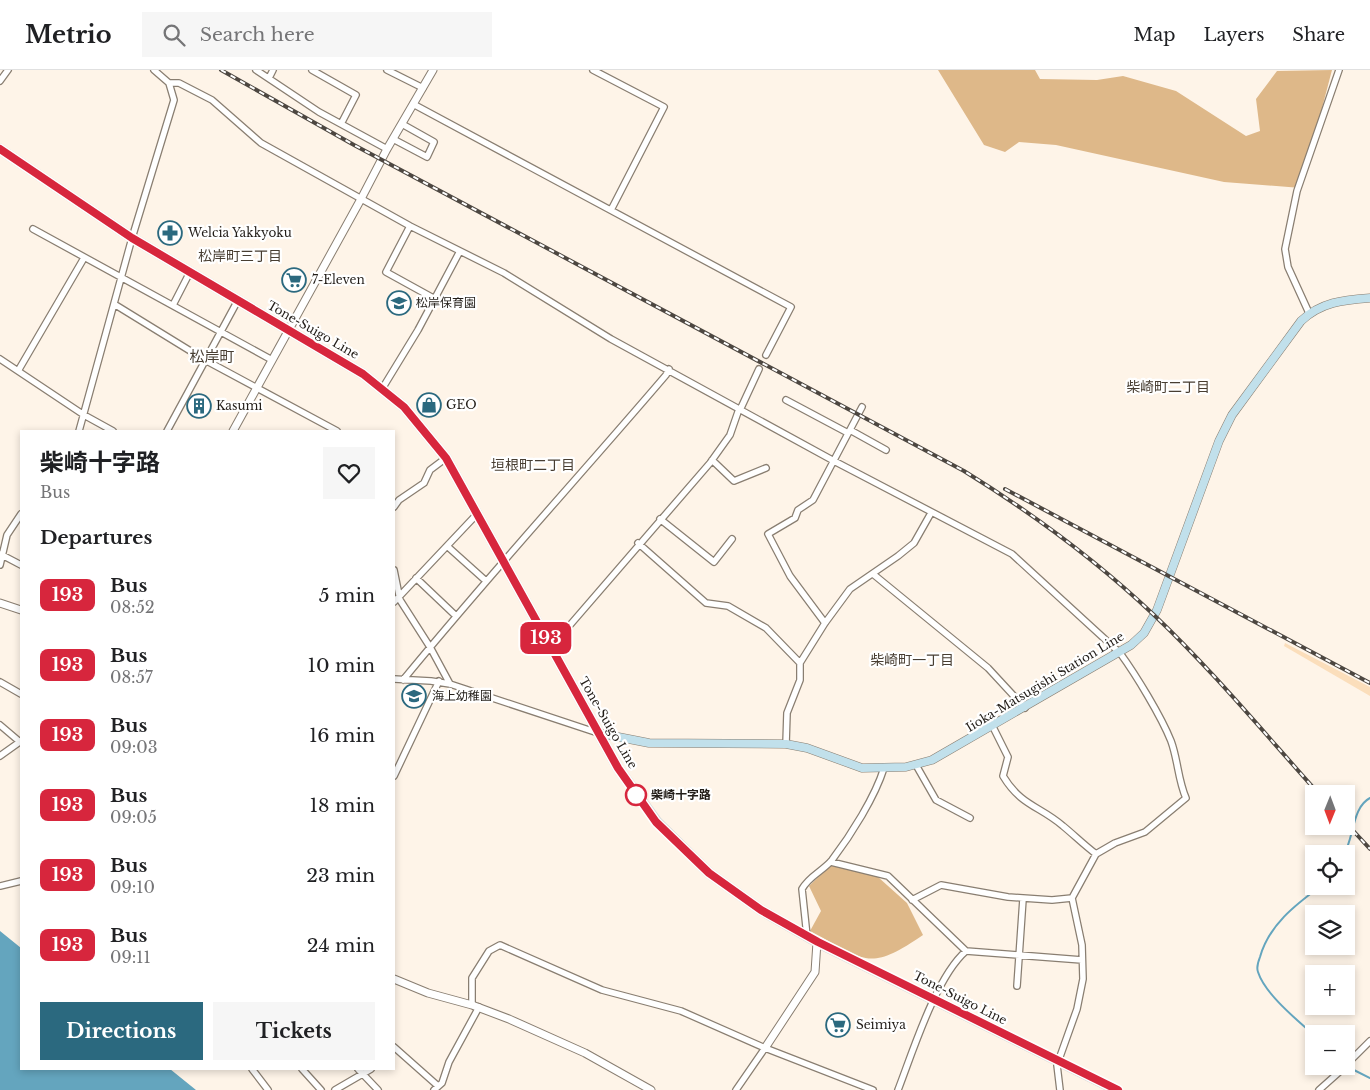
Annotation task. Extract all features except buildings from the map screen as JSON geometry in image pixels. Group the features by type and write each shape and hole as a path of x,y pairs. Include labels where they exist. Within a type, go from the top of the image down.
{"highway":[{"name":"Tone-Suigo Line","path":"0,149 132,238 363,374 419,424 446,458 598,733 634,793 676,844 733,892 818,942 1118,1090"}],"main road":[{"name":"Iioka-Matsugishi Station Line","path":"598,733 650,744 786,744 807,748 857,767 884,768 916,765 932,760 993,727 1120,653 1144,633 1157,610 1227,423 1301,321 1309,314 1336,301 1370,298"}],"street":[{"path":"0,80 8,70"},
{"path":"79,430 132,238 174,100 169,83 154,70"},
{"path":"256,70 319,112 387,149"},
{"path":"269,78 273,70"},
{"path":"312,70 356,95 341,124"},
{"path":"387,70 422,88"},
{"path":"234,430 431,70"},
{"path":"593,70 664,107 611,210"},
{"path":"1309,314 1288,267 1286,249 1297,191 1339,70"},
{"path":"169,83 178,83 212,100 261,143 410,226 504,273 611,339 669,369 834,461 1012,554 1120,653 1171,740 1180,783 1186,798 1144,832 1115,843 1096,854 1072,898 1082,945 1083,979 1077,1009 1058,1060 1060,1090"},
{"path":"413,104 791,307 766,355"},
{"path":"393,139 427,157 434,142 402,124"},
{"path":"410,226 386,272 435,299"},
{"path":"33,229 221,330 272,360"},
{"path":"382,389 435,299 460,251"},
{"path":"18,371 84,258"},
{"path":"173,305 190,272"},
{"path":"168,430 238,300"},
{"path":"114,304 205,360 335,430"},
{"path":"0,359 84,416 111,430"},
{"path":"404,680 504,560 595,459 669,369"},
{"path":"551,647 712,460 730,435 739,409 759,369"},
{"path":"786,400 886,450"},
{"path":"825,623 790,576 768,534 795,518 798,510 813,500 862,407"},
{"path":"395,506 399,500 424,483 430,470 446,458"},
{"path":"712,460 734,481 766,468"},
{"path":"786,744 786,713 800,680 800,662 850,589 914,543 931,513"},
{"path":"395,600 478,514"},
{"path":"0,565 1,554 7,535 20,516"},
{"path":"660,519 714,562 732,540"},
{"path":"638,544 706,603 728,606 766,628 800,662"},
{"path":"447,546 486,581"},
{"path":"1,554 20,564"},
{"path":"873,574 988,668 1025,708"},
{"path":"395,576 398,596 430,647 450,684"},
{"path":"416,578 456,616"},
{"path":"0,603 20,610"},
{"path":"395,679 450,684 598,733"},
{"path":"0,682 20,693"},
{"path":"395,774 439,682"},
{"path":"0,725 20,740"},
{"path":"993,727 1008,758 1003,776 1007,782 1024,802 1062,825 1083,845 1096,854"},
{"path":"0,756 20,742"},
{"path":"916,765 936,800 970,818"},
{"path":"807,936 802,890 810,878 831,862 854,826 884,768"},
{"path":"831,862 888,876 966,951 1082,960"},
{"path":"0,886 20,881"},
{"path":"912,900 941,885 1023,898 1072,898"},
{"path":"1017,986 1023,898"},
{"path":"736,1090 815,972 818,942"},
{"path":"472,1004 472,978 489,950 500,945 602,990 681,1011 765,1048 873,1090"},
{"path":"898,1090 935,999 954,961 966,951"},
{"path":"395,979 428,993 472,1004 585,1053 651,1090"},
{"path":"396,1053 436,1088 442,1083 449,1062 480,1008"},
{"path":"1355,1057 1370,1041"},
{"path":"253,1070 268,1090"},
{"path":"303,1070 321,1090"},
{"path":"335,1090 360,1071 378,1090"},
{"path":"1319,1090 1336,1075"}],"shaded area":[{"path":"938,70 1035,70 1040,79 1097,80 1123,76 1176,91 1246,136 1260,131 1256,99 1277,71 1332,70 1301,188 1224,182 1056,145 1019,142 1005,152 984,145"},
{"path":"1285,643 1370,687 1370,696 1284,646"},
{"path":"831,865 878,877 907,903 923,935 890,954 878,958 866,958 855,955 810,931 821,911 809,886"}],"water":[{"path":"0,931 20,947 20,1070 171,1070 196,1090 0,1090"}],"waterway":[{"path":"1348,845 1356,815 1364,802 1370,798"},
{"path":"1305,1027 1274,998 1262,980 1257,966 1264,946 1276,925 1310,895"},
{"path":"1355,1070 1370,1078"}],"railway":[{"path":"221,70 354,145 964,471 989,487 1063,538 1154,615 1218,680 1311,785"},
{"path":"1005,489 1370,683"},
{"path":"1355,833 1370,849"}],"bus line":[{"name":"193","path":"0,149 132,238 363,374 404,407 446,458 598,733 634,793 676,844 709,873 725,886 784,924 1118,1090"}],"place":[{"name":"Welcia Yakkyoku","path":"170,233"},
{"name":"7-Eleven","path":"294,280"},
{"name":"松岸保育園","path":"399,303"},
{"name":"GEO","path":"429,405"},
{"name":"Kasumi","path":"199,406"},
{"name":"海上幼稚園","path":"414,696"},
{"name":"柴崎十字路","path":"636,795"},
{"name":"Seimiya","path":"838,1025"}],"district":[{"name":"松岸町三丁目","path":"240,256"},
{"name":"松岸町","path":"212,357"},
{"name":"柴崎町二丁目","path":"1168,387"},
{"name":"垣根町二丁目","path":"533,465"},
{"name":"柴崎町一丁目","path":"912,660"}]}
